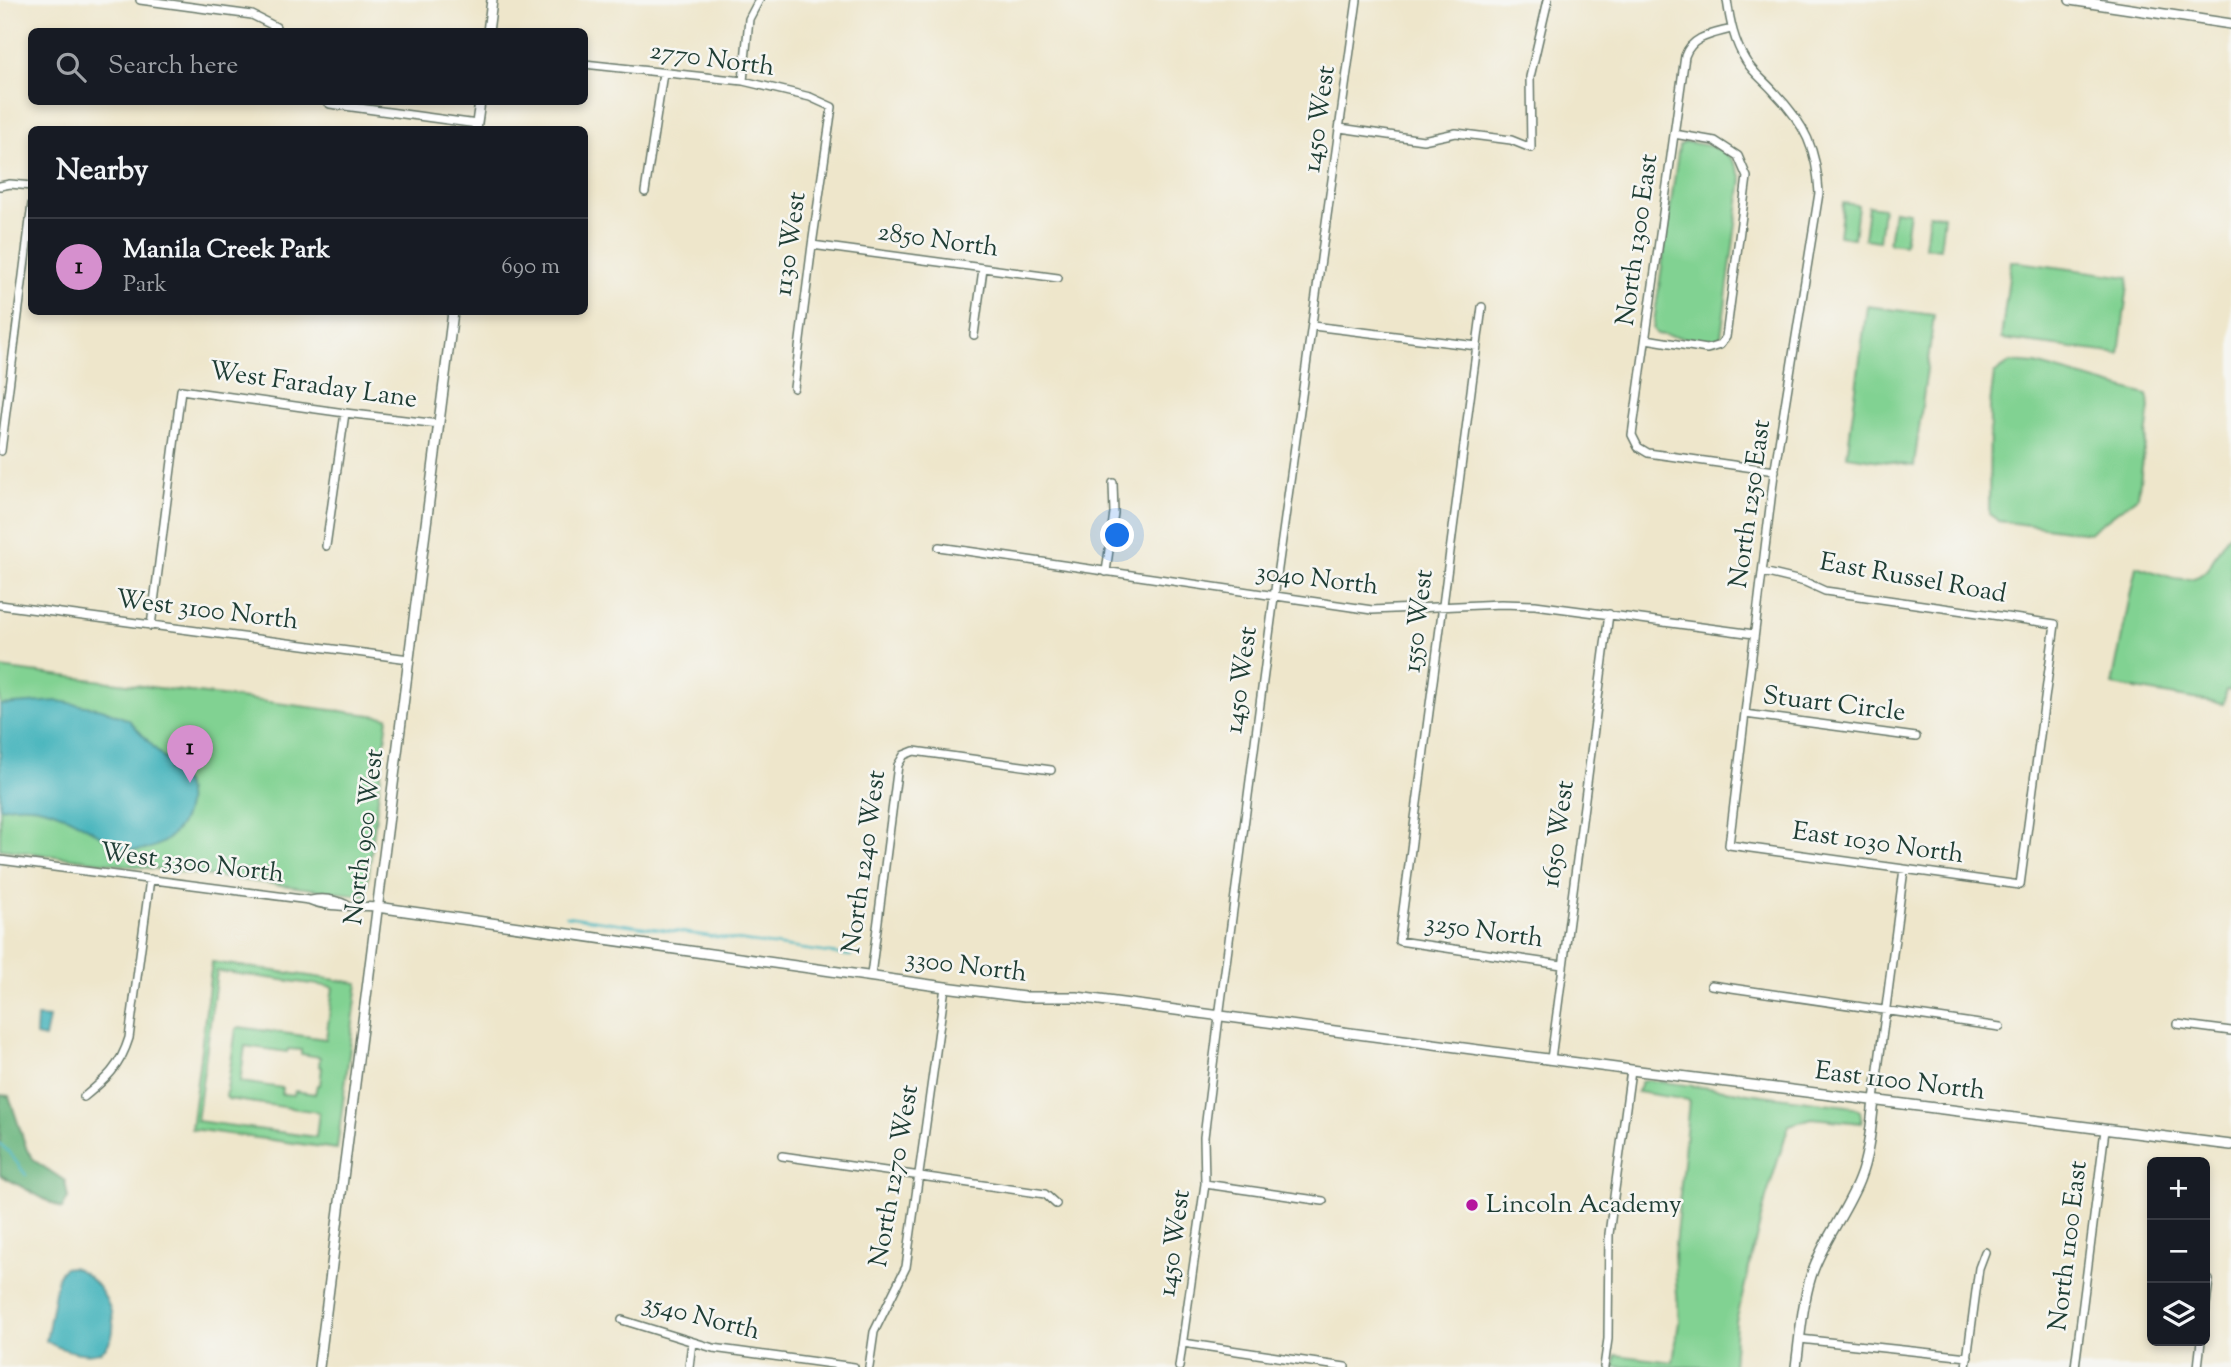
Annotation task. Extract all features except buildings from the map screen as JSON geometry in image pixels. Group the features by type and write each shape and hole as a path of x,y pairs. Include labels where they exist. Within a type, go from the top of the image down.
{"street":[{"path":"140,0 252,15 276,28"},
{"path":"488,28 492,0"},
{"path":"743,81 749,19 759,0"},
{"name":"1450 West","path":"1179,1367 1205,1184 1204,1137 1219,1017 1357,0"},
{"path":"1340,128 1423,140 1456,133 1511,140 1531,148 1530,77 1548,0"},
{"name":"North 1250 East","path":"1727,0 1731,29 1746,62 1777,94 1804,128 1818,170 1819,193 1775,471 1730,845"},
{"path":"2070,0 2231,24"},
{"name":"North 1300 East","path":"1731,29 1695,40 1688,47 1685,56 1632,435 1638,447 1648,453 1775,471"},
{"name":"2770 North","path":"588,65 743,81 810,97 832,107"},
{"path":"645,192 663,74"},
{"path":"336,105 471,126"},
{"path":"477,126 480,105"},
{"name":"1130 West","path":"794,388 832,107"},
{"path":"1646,339 1707,349 1720,345 1726,337 1747,177 1738,156 1715,141 1674,134"},
{"path":"0,186 28,186"},
{"path":"1,451 28,236"},
{"name":"2850 North","path":"812,245 1058,278"},
{"path":"974,335 983,269"},
{"name":"1550 West","path":"1399,941 1482,307"},
{"name":"North 900 West","path":"319,1367 453,315"},
{"path":"1314,326 1477,346"},
{"name":"West Faraday Lane","path":"151,625 181,390 439,424"},
{"path":"326,546 345,413"},
{"path":"1106,572 1114,513 1113,483"},
{"name":"3040 North","path":"939,547 1372,610 1535,605 1754,634"},
{"name":"East Russel Road","path":"1763,572 1805,582 1825,591 2055,624 2020,884"},
{"name":"West 3100 North","path":"0,605 409,659"},
{"name":"1650 West","path":"1551,1059 1609,614"},
{"name":"Stuart Circle","path":"1745,715 1916,737"},
{"name":"North 1240 West","path":"871,975 898,765 904,755 914,751 1051,770"},
{"name":"East 1030 North","path":"1730,845 2020,884"},
{"name":"West 3300 North","path":"0,860 309,900 336,907 377,907"},
{"path":"1796,1367 1811,1276 1859,1180 1866,1159 1904,869"},
{"path":"84,1097 111,1074 123,1058 134,1013 150,879"},
{"name":"3300 North","path":"377,907 946,987 1024,996 1077,997 1551,1059"},
{"name":"3250 North","path":"1399,941 1562,965"},
{"path":"1712,985 2000,1027"},
{"name":"North 1270 West","path":"869,1367 874,1332 906,1268 946,987"},
{"path":"2177,1024 2230,1031 2231,1021"},
{"name":"East 1100 North","path":"1551,1059 2231,1145"},
{"path":"1604,1367 1608,1339 1609,1234 1631,1070"},
{"name":"North 1100 East","path":"2075,1367 2105,1130"},
{"path":"782,1156 1045,1194 1056,1204"},
{"path":"1205,1184 1323,1201"},
{"path":"1966,1367 1979,1268 1985,1252"},
{"name":"3540 North","path":"622,1320 713,1348 854,1367"},
{"path":"1800,1339 1968,1357"},
{"path":"689,1367 692,1342"},
{"path":"1183,1343 1345,1367"},
{"path":"2198,1367 2200,1346"}],"green space":[{"path":"1685,142 1721,150 1733,161 1742,179 1721,336 1715,342 1657,334 1653,329 1679,146"},
{"path":"1843,203 1858,205 1854,238 1839,236"},
{"path":"1868,206 1883,208 1879,241 1864,239"},
{"path":"1894,210 1909,212 1904,245 1889,243"},
{"path":"1929,214 1944,216 1940,249 1925,247"},
{"path":"2011,261 2129,277 2119,354 2001,339"},
{"path":"1867,306 1934,315 1914,466 1847,456"},
{"path":"2010,362 2036,364 2147,395 2150,407 2138,496 2089,533 1999,521 1989,514 1990,404 1994,374"},
{"path":"2231,533 2231,690 2227,690 2223,704 2112,685 2136,566 2166,576 2195,578 2210,565"},
{"path":"0,668 388,717 366,896 0,849"},
{"path":"212,962 358,983 337,1149 191,1129","holes":["217,971 333,987 326,1039 239,1027 236,1029 226,1096 228,1099 319,1112 316,1137 197,1121","245,1046 287,1052 288,1049 301,1050 301,1054 320,1057 320,1085 317,1085 315,1094 295,1091 294,1095 282,1094 283,1088 240,1082"]},
{"path":"1648,1080 1854,1107 1860,1111 1862,1123 1812,1118 1789,1125 1766,1198 1736,1322 1733,1367 1614,1367 1616,1355 1673,1362 1679,1321 1674,1256 1689,1100 1637,1092 1641,1082"},
{"path":"0,1095 9,1096 27,1150 35,1161 65,1181 68,1198 62,1209 0,1175"}],"water":[{"path":"58,701 102,709 129,720 170,765 168,770 176,771 185,784 187,798 186,811 173,834 151,848 124,848 50,810 27,806 0,808 0,705"},
{"path":"37,1017 49,1018 45,1038 36,1036"},
{"path":"72,1267 91,1279 100,1289 111,1312 112,1336 101,1351 86,1354 46,1341 58,1275 64,1268"}],"waterway":[{"path":"566,916 851,956"},
{"path":"0,1144 26,1175"}],"place":[{"name":"Manila Creek Park","path":"190,783"},
{"name":"Lincoln Academy","path":"1472,1205"}]}
